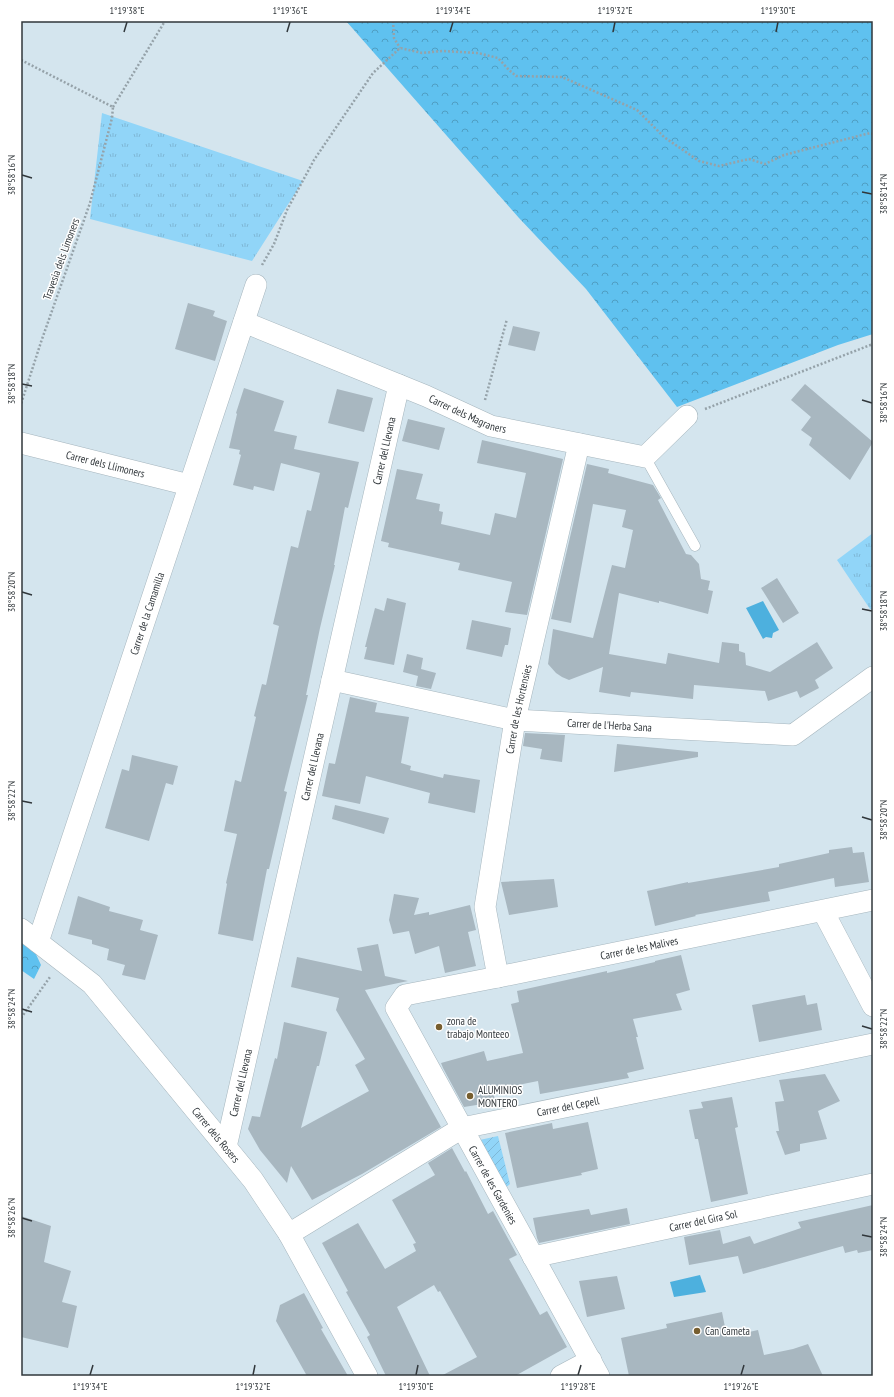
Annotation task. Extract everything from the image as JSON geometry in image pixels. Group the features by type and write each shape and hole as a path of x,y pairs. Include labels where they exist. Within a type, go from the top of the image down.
{"street":[{"name":"Carrer de la Camamilla","path":"38,942 256,285"},
{"name":"Carrer dels Magraners","path":"244,322 399,385 491,426 646,457"},
{"name":"Carrer del Llevana","path":"226,1147 399,385"},
{"path":"646,457 687,416"},
{"name":"Carrer dels Llimoners","path":"21,443 189,485"},
{"name":"Carrer de les Hortensies","path":"498,977 485,907 515,720 579,444"},
{"name":"Carrer de l'Herba Sana","path":"332,680 515,720 793,735 873,677"},
{"name":"Carrer de les Malives","path":"405,994 498,977 873,900"},
{"path":"823,911 873,1006"},
{"name":"Carrer dels Rosers","path":"21,929 92,984 253,1180 289,1234 367,1376"},
{"name":"Carrer de les Gardenies","path":"405,994 396,1008 595,1368"},
{"name":"Carrer del Cepell","path":"289,1234 462,1128 873,1044"},
{"name":"Carrer del Gira Sol","path":"533,1257 873,1184"},
{"path":"561,1376 595,1368"}],"lane":[{"path":"646,457 695,546"}],"path":[{"path":"21,60 113,108 165,21"},
{"path":"393,21 394,38 400,48 422,53 442,51 478,53 498,58 516,76 562,77 637,110 664,137 699,161 719,166 749,159 765,164 784,155 870,133 873,134"},
{"path":"256,285 255,276 274,244 287,210 314,160 374,73 400,48"},
{"name":"Travesia dels Limoners","path":"21,404 40,342 90,203 112,118 113,108"},
{"path":"480,421 507,319"},
{"path":"687,416 873,344"},
{"path":"21,1018 62,961"}],"green space":[{"path":"346,21 873,21 873,334 838,345 677,407 586,289 519,218"},
{"path":"102,113 303,181 252,261 90,219"},
{"path":"873,533 873,610 870,609 837,560"},
{"path":"21,941 34,950 41,965 34,979 21,970"},
{"path":"498,1136 510,1184 502,1191 475,1141"}],"shaded area":[{"path":"763,601 779,630 773,633 772,638 766,637 763,639 746,608"},
{"path":"700,1275 706,1292 674,1297 670,1282"}],"building":[{"path":"188,303 215,311 213,316 227,321 215,361 175,349"},
{"path":"513,326 540,332 535,351 508,345"},
{"path":"805,384 873,442 850,480 809,445 812,438 801,430 811,417 791,400"},
{"path":"244,388 284,401 274,431 297,436 294,449 359,462 348,508 345,507 335,565 306,695 308,695 284,791 287,792 269,869 267,869 253,941 218,934 226,883 237,834 224,831 235,780 241,782 262,684 266,685 279,626 273,624 291,546 298,548 307,510 311,511 320,473 281,463 274,491 254,486 253,490 233,485 241,455 239,454 240,450 229,448 236,413"},
{"path":"337,389 373,398 364,432 328,423"},
{"path":"408,419 445,428 439,450 402,441"},
{"path":"482,440 563,459 527,615 505,612 512,582 458,570 460,563 388,547 389,543 381,541 397,469 423,474 416,499 440,504 439,511 443,512 441,524 490,535 495,513 516,518 526,473 477,463"},
{"path":"587,464 609,469 608,473 653,485 661,498 658,500 686,554 691,555 699,564 701,579 710,581 708,590 713,591 708,614 659,601 659,603 619,593 609,654 666,664 668,653 719,663 722,642 739,644 739,651 745,653 746,665 770,672 817,642 833,668 815,680 819,688 800,698 797,691 768,701 765,691 694,685 693,699 631,692 630,697 599,692 603,667 569,680 556,673 548,664 553,629 593,638 612,565 625,568 633,530 622,527 626,510 593,504 571,623 551,619"},
{"path":"777,578 799,613 783,623 761,588"},
{"path":"387,598 406,603 394,665 364,659 367,647 365,647 375,608 384,611"},
{"path":"472,620 511,628 508,645 505,645 502,657 466,649"},
{"path":"407,654 423,658 421,669 436,673 431,689 416,686 418,676 403,672"},
{"path":"350,697 377,703 375,712 409,717 401,763 411,766 410,770 443,778 444,774 480,780 475,813 428,803 430,793 366,776 360,804 322,796 329,763 335,764"},
{"path":"525,733 565,735 562,762 540,759 542,749 523,746"},
{"path":"617,744 698,752 698,757 614,772"},
{"path":"132,755 178,766 173,785 166,783 149,841 105,828 122,769 129,771"},
{"path":"335,805 389,818 384,834 332,819"},
{"path":"852,847 853,853 864,852 869,882 835,887 834,878 768,892 770,901 695,915 696,916 655,926 647,891 688,882 779,867 779,864 829,853 829,850"},
{"path":"554,879 558,907 509,915 501,882"},
{"path":"394,894 419,898 414,915 429,912 429,915 470,905 476,930 468,932 476,966 445,973 439,946 415,954 409,931 393,934 389,920"},
{"path":"78,896 110,907 109,911 143,920 140,930 158,935 145,980 122,975 125,965 107,960 109,949 92,944 92,940 68,934"},
{"path":"378,944 385,976 408,981 365,990 441,1127 362,1174 312,1200 291,1166 287,1183 260,1150 248,1129 252,1116 260,1117 275,1058 277,1059 284,1022 327,1032 301,1128 369,1091 355,1065 365,1059 336,1010 339,998 291,987 297,957 362,971 357,948"},
{"path":"681,955 690,990 676,994 682,1010 633,1019 644,1069 627,1073 629,1078 540,1094 538,1081 493,1090 495,1102 464,1107 441,1063 484,1051 487,1061 523,1053 511,1004 519,1002 517,991 607,971 607,973"},
{"path":"805,995 807,1005 817,1003 822,1030 759,1042 752,1005"},
{"path":"825,1074 840,1101 818,1111 827,1139 800,1144 800,1151 785,1155 776,1131 779,1131 775,1102 784,1101 779,1080"},
{"path":"732,1097 738,1127 735,1128 748,1194 711,1202 698,1139 695,1139 689,1110 703,1108 701,1102"},
{"path":"588,1122 598,1169 581,1173 582,1175 517,1188 505,1133 552,1123 553,1129"},
{"path":"452,1148 465,1172 466,1171 488,1214 493,1211 517,1255 509,1259 540,1315 547,1311 567,1347 515,1376 441,1376 477,1357 440,1291 438,1292 434,1285 397,1307 430,1376 386,1376 367,1337 370,1335 346,1292 348,1291 322,1243 358,1223 385,1269 416,1251 413,1244 416,1243 392,1200 435,1175 428,1163"},
{"path":"873,1205 873,1250 858,1253 857,1250 845,1253 843,1246 743,1274 738,1256 689,1265 684,1237 720,1230 723,1244 750,1236 754,1244 801,1228 798,1222"},
{"path":"627,1208 630,1224 539,1243 537,1238 533,1218 589,1209 591,1215"},
{"path":"21,1216 51,1226 44,1262 71,1271 62,1302 77,1306 68,1348 21,1337"},
{"path":"617,1276 625,1309 587,1317 579,1281"},
{"path":"304,1293 323,1328 321,1329 348,1376 307,1376 276,1321 280,1305"},
{"path":"722,1312 727,1337 758,1330 764,1355 793,1349 808,1344 823,1376 629,1376 621,1338 667,1328 666,1324"}],"place":[{"name":"zona de trabajo Monteeo","path":"439,1027"},
{"name":"ALUMINIOS MONTERO","path":"470,1096"},
{"name":"Can Cameta","path":"697,1331"}]}
